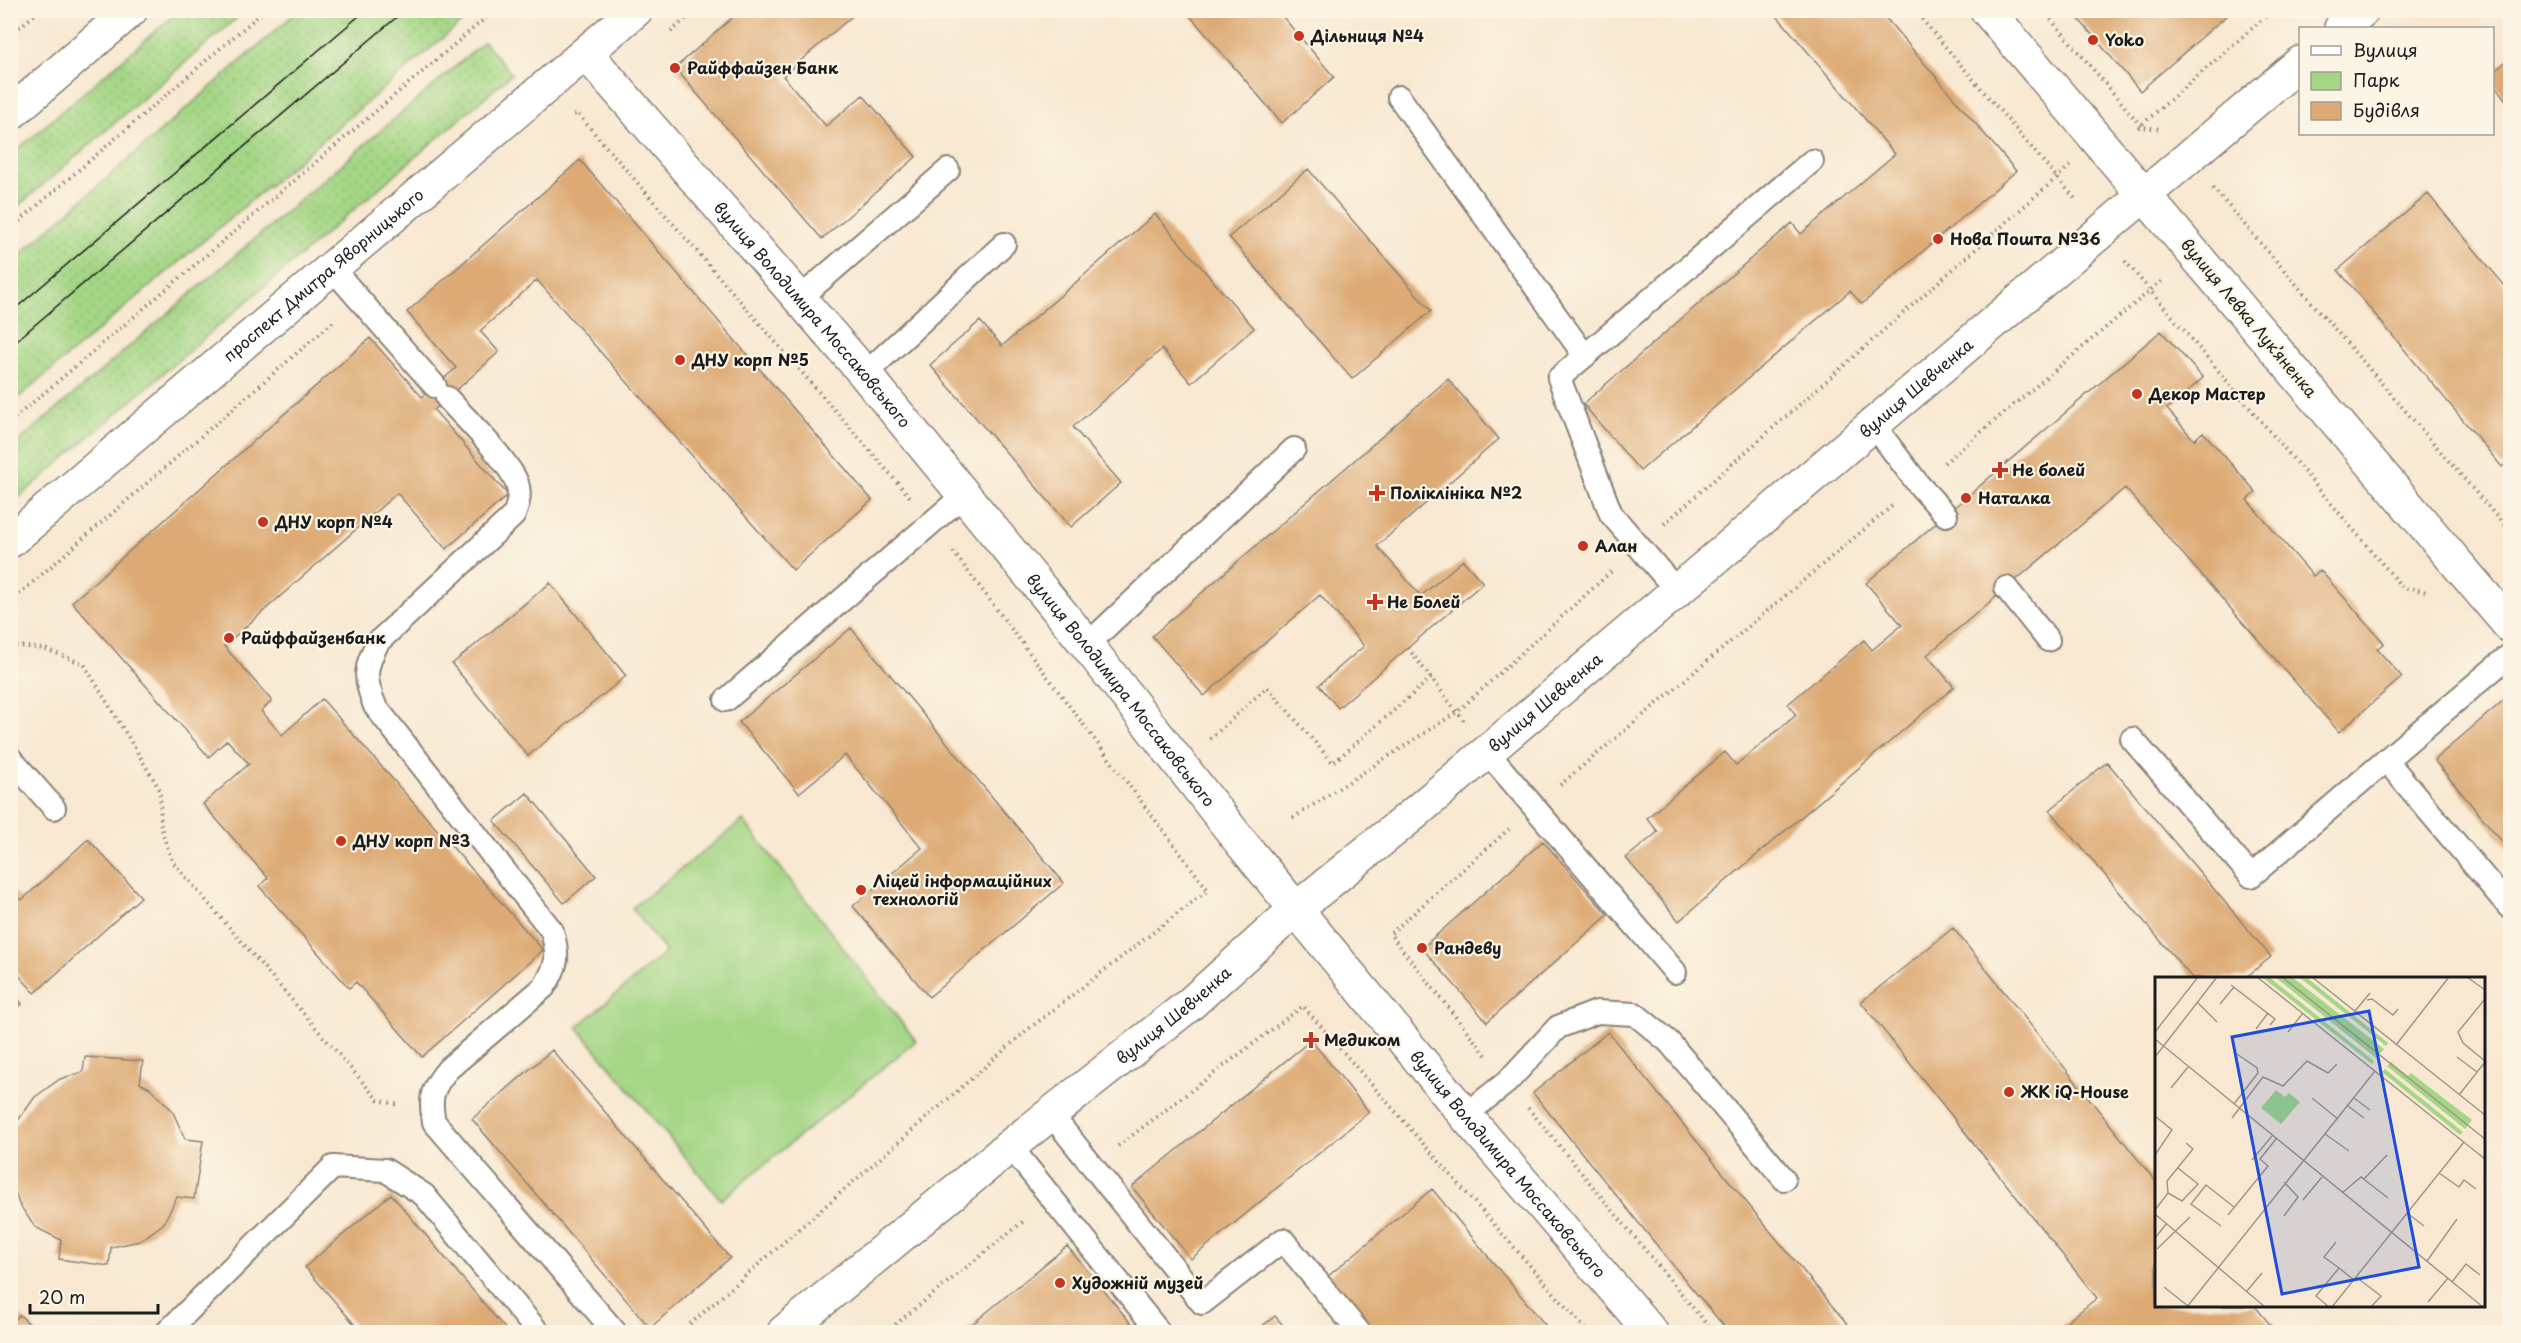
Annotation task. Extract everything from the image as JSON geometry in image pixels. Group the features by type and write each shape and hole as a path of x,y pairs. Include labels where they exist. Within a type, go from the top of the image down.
{"street":[{"path":"10,114 131,10"},
{"name":"проспект Дмитра Яворницького","path":"10,541 636,10"},
{"path":"2342,27 2363,10"},
{"name":"вулиця Левка Лукʼяненка","path":"1989,11 2143,195 2506,612"},
{"name":"вулиця Володимира Моссаковського","path":"586,53 865,374 1087,645 1296,909 1465,1115 1651,1332"},
{"name":"вулиця Шевченка","path":"784,1332 1050,1113 1189,1005 1296,909 1487,752 2299,65"}],"lane":[{"path":"1399,97 1585,356"},
{"path":"1677,591 1611,514 1559,378 1812,161"},
{"path":"799,299 948,170"},
{"path":"865,374 1004,244"},
{"path":"331,267 509,469 518,484 519,501 514,515 378,642 367,661 366,684 375,706 552,931 558,950 555,970 544,987 448,1069 435,1085 431,1104 434,1122 615,1332"},
{"path":"1873,424 1918,484 1946,515"},
{"path":"1087,645 1294,449"},
{"path":"726,700 964,494"},
{"path":"2006,588 2048,640"},
{"path":"2132,739 2250,876 2511,655"},
{"path":"1487,752 1675,972"},
{"path":"10,758 54,808"},
{"path":"2386,760 2511,908"},
{"path":"1465,1115 1507,1082 1558,1027 1597,1012 1635,1014 1669,1042 1784,1179"},
{"path":"1050,1113 1090,1167 1203,1303 1283,1239 1359,1332"},
{"path":"1010,1146 1159,1332"},
{"path":"167,1332 333,1167 385,1170 424,1196 538,1332"}],"path":[{"path":"10,35 40,10"},
{"path":"10,229 265,10"},
{"path":"10,422 495,10"},
{"path":"1914,10 2058,177"},
{"path":"2043,10 2142,127"},
{"path":"2142,127 2274,10"},
{"path":"568,121 577,113 932,523 1208,890 1026,1031 681,1332"},
{"path":"1293,818 1457,712 1639,547 2098,141 2142,127 2163,129 2511,532"},
{"path":"1713,1332 1507,1082 1390,934 1534,806 2194,254"},
{"path":"2149,291 2402,587 2430,592"},
{"path":"10,602 359,300"},
{"path":"10,645 45,649 84,664 160,790 161,828 172,861 378,1100 406,1106 431,1104"},
{"path":"1408,648 1487,752"},
{"path":"1181,765 1267,687 1333,763 1431,678"},
{"path":"1090,1167 1303,1006 1588,1332"},
{"path":"886,1332 1051,1198"}],"green space":[{"path":"299,10 454,11 463,21 11,404 11,262"},
{"path":"179,11 245,11 11,212 11,155"},
{"path":"484,42 512,74 11,504 11,448"},
{"path":"743,820 916,1041 721,1200 577,1027 666,952 632,908"}],"building":[{"path":"741,10 859,10 783,76 826,126 863,95 916,157 822,239 675,68"},
{"path":"1185,10 1277,10 1334,77 1282,123"},
{"path":"1772,10 1879,10 2016,171 1862,304 1850,291 1640,471 1583,404 1792,223 1801,234 1895,154"},
{"path":"2071,10 2233,10 2140,91"},
{"path":"2510,58 2510,105 2494,85 2494,71"},
{"path":"580,160 872,500 793,570 537,280 480,331 499,352 434,410 508,495 446,549 397,493 224,646 272,701 261,711 282,735 322,699 543,950 422,1057 356,982 349,988 259,886 268,878 203,804 249,764 227,740 209,757 72,602 370,338 422,397 456,368 407,312"},
{"path":"1308,169 1431,311 1352,379 1229,237"},
{"path":"2428,194 2510,292 2510,460 2502,467 2338,270"},
{"path":"1155,214 1254,328 1191,383 1162,349 1073,427 1121,483 1071,527 930,365 980,321 1002,346"},
{"path":"2161,331 2203,378 2167,409 2194,440 2203,432 2256,492 2247,500 2313,576 2320,570 2384,643 2377,649 2402,677 2339,732 2125,488 1927,655 1954,687 1679,921 1626,858 1658,832 1647,818 1725,752 1736,765 1796,715 1788,704 1864,640 1872,650 1902,625 1866,583"},
{"name":"Поліклініка №2","path":"1448,379 1499,439 1377,546 1421,596 1463,560 1483,583 1338,708 1319,685 1364,646 1320,595 1204,696 1152,636"},
{"path":"550,583 626,676 528,756 452,664"},
{"name":"Ліцей інформаційних технологій","path":"851,628 1064,883 929,997 853,906 922,848 845,755 799,793 739,722"},
{"path":"2504,700 2510,708 2510,851 2434,760"},
{"path":"2107,762 2271,957 2246,977 2191,977 2050,810"},
{"path":"527,793 596,876 564,903 494,821"},
{"path":"88,839 141,897 35,993 10,966 10,888 22,900"},
{"path":"1543,841 1608,915 1487,1022 1422,948"},
{"name":"ЖК iQ-House","path":"1953,928 2155,1181 2155,1307 2256,1307 2276,1332 2054,1332 2097,1298 1861,1002"},
{"path":"10,990 22,1004 10,1014"},
{"path":"1608,1032 1854,1332 1729,1332 1690,1286 1533,1093"},
{"path":"1311,1040 1369,1112 1191,1259 1132,1187"},
{"path":"552,1050 730,1258 650,1328 472,1119"},
{"path":"85,1057 143,1061 140,1083 150,1088 172,1110 185,1139 203,1141 194,1199 177,1197 163,1224 140,1241 111,1247 109,1266 59,1259 61,1240 35,1227 19,1204 10,1179 10,1126 14,1126 35,1097 60,1079 83,1072"},
{"path":"1432,1189 1551,1332 1374,1332 1327,1277"},
{"path":"391,1194 508,1332 361,1332 305,1267"},
{"name":"Художній музей","path":"1067,1246 1138,1332 962,1332 976,1321"},
{"path":"20,1315 37,1332 10,1332 10,1324"},
{"path":"1275,1316 1289,1332 1255,1332"}],"tram line":[{"path":"10,313 366,10"},
{"path":"10,346 405,10"}],"place":[{"name":"Дільниця №4","path":"1299,36"},
{"name":"Yoko","path":"2093,40"},
{"name":"Райффайзен Банк","path":"675,68"},
{"name":"Нова Пошта №36","path":"1938,239"},
{"name":"ДНУ корп №5","path":"680,360"},
{"name":"Декор Мастер","path":"2137,394"},
{"name":"Не болей","path":"2000,470"},
{"name":"Поліклініка №2","path":"1377,493"},
{"name":"Наталка","path":"1966,498"},
{"name":"ДНУ корп №4","path":"263,522"},
{"name":"Алан","path":"1583,546"},
{"name":"Не Болей","path":"1375,602"},
{"name":"Райффайзенбанк","path":"229,638"},
{"name":"ДНУ корп №3","path":"341,841"},
{"name":"Ліцей інформаційних технологій","path":"861,890"},
{"name":"Рандеву","path":"1422,948"},
{"name":"Медиком","path":"1311,1040"},
{"name":"ЖК iQ-House","path":"2009,1092"},
{"name":"Художній музей","path":"1060,1283"}]}
